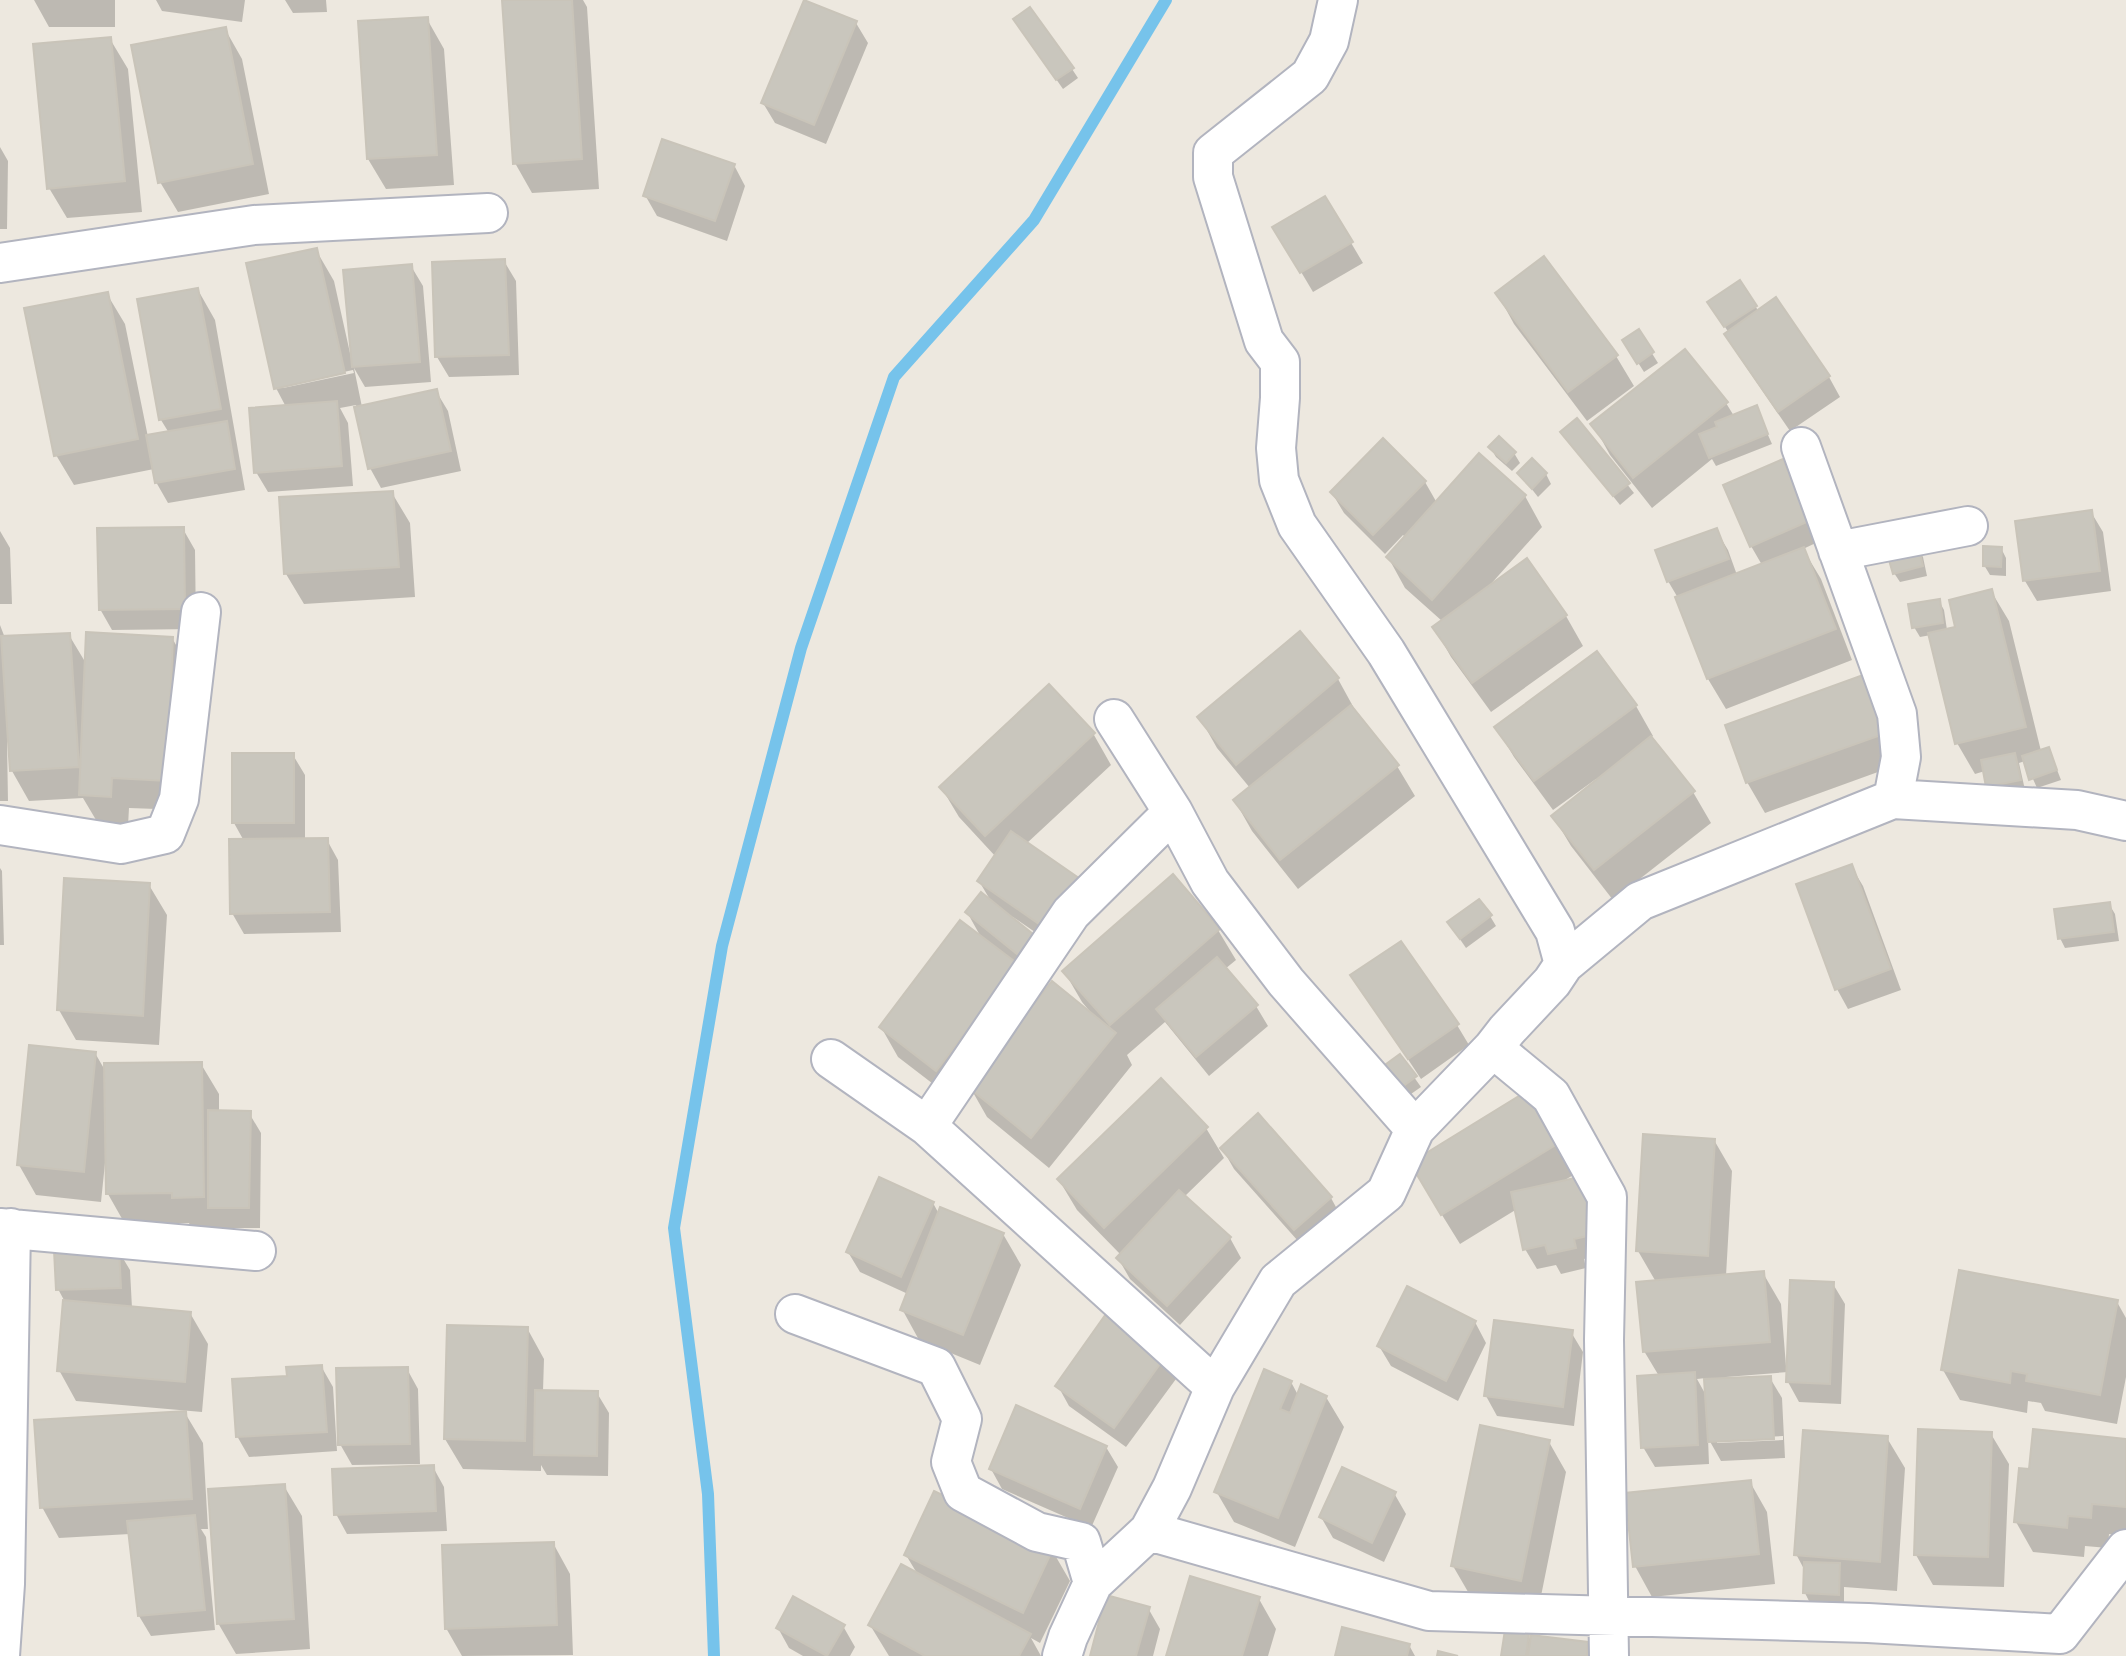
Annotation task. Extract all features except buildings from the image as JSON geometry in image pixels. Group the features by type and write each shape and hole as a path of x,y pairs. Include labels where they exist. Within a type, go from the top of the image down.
{"street":[{"path":"1338,0 1329,41 1310,76 1213,153 1213,177 1264,341 1280,362 1276,449 1279,480 1297,525 1387,652 1555,931 1564,964"},
{"path":"0,263 254,225 488,213"},
{"path":"1801,447 1897,714 1901,757 1893,799"},
{"path":"1838,551 1968,526"},
{"path":"0,825 121,844 165,834 180,799 201,612"},
{"path":"1114,719 1173,812 1210,882 1286,982 1415,1129"},
{"path":"1062,1656 1093,1583 1149,1531 1172,1488 1215,1387 1278,1281 1386,1193 1415,1129 1493,1048 1552,982 1564,964 1640,901 1893,799 2077,810 2126,821"},
{"path":"927,1126 1071,913 1173,812"},
{"path":"1493,1048 1551,1096 1607,1197 1604,1340 1609,1656"},
{"path":"831,1059 927,1126 1215,1387"},
{"path":"23,1656 1,1655 6,1570 5,1228 256,1251"},
{"path":"795,1314 936,1367 962,1419 951,1462 963,1492 1037,1532 1081,1542 1093,1583"},
{"path":"1149,1531 1430,1611 1868,1623 2045,1645 2126,1549"}],"waterway":[{"path":"714,1656 708,1494 674,1228 722,946 801,648 894,377 1034,220 1166,0"}]}
